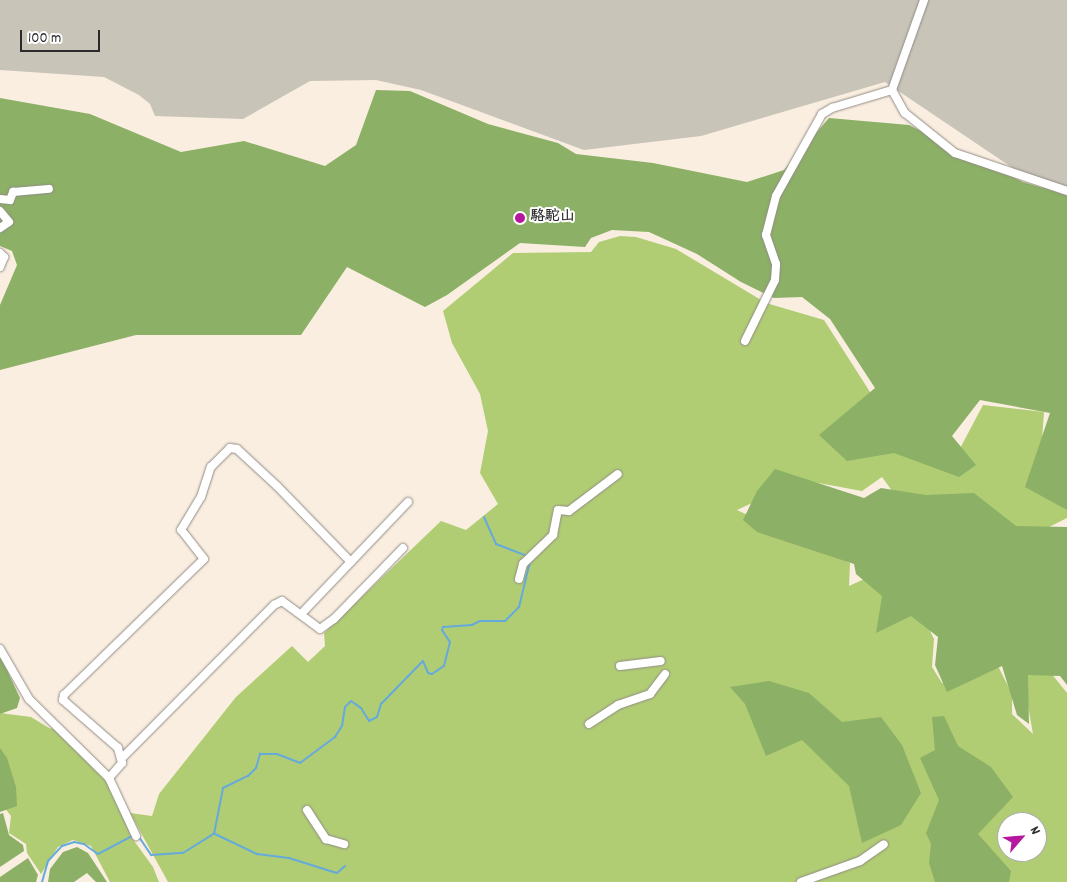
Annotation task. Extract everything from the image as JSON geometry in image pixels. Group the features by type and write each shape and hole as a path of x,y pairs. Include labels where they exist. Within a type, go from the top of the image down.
{"street":[{"path":"924,0 892,90 905,113 956,153 1067,191"},
{"path":"745,341 774,280 776,264 766,235 776,196 822,114 832,108 892,90"},
{"path":"0,199 10,200 14,192 49,189"},
{"path":"0,211 9,222 0,228"},
{"path":"0,253 4,257 0,267"},
{"path":"109,778 122,763 118,748 63,700 64,695 204,559 181,530 201,497 210,467 230,448 237,449 270,480 351,562"},
{"path":"519,579 523,564 553,535 558,510 569,511 618,474"},
{"path":"301,614 408,502"},
{"path":"122,758 274,604 282,600 320,629 403,548"},
{"path":"0,649 29,699 109,778 134,833"},
{"path":"620,666 660,661"},
{"path":"589,724 618,706 650,694 665,674"},
{"path":"307,810 326,839 344,844"},
{"path":"801,882 860,861 884,844"}],"shaded area":[{"path":"0,0 1067,0 1067,194 1047,191 885,82 701,136 584,150 421,90 376,80 310,81 243,119 155,116 150,104 139,95 104,77 0,70"}],"green space":[{"path":"376,90 410,91 488,124 558,143 576,154 653,163 747,182 784,170 829,118 909,125 1023,182 1067,195 1067,510 1025,487 1050,413 980,400 952,436 976,465 959,477 894,453 847,461 819,435 875,388 830,319 802,297 774,298 741,282 697,254 649,232 612,230 591,238 585,247 520,243 447,295 425,307 347,267 301,335 136,335 0,370 0,305 17,265 12,251 0,246 0,98 90,114 181,152 244,141 325,166 356,145"},
{"path":"620,236 636,237 676,249 766,303 824,320 886,417 948,471 983,405 1044,412 1039,481 1067,510 1067,518 1041,531 903,506 882,477 862,491 802,480 737,510 850,563 849,586 873,575 919,608 934,639 932,667 942,683 998,666 1012,694 1012,714 1033,734 1021,666 1051,673 1067,693 1067,882 168,882 130,813 152,816 159,794 236,697 292,646 308,662 325,646 324,633 441,521 466,530 498,504 480,473 488,431 480,394 452,343 443,311 513,253 591,252 599,242"},
{"path":"775,469 864,498 881,488 926,495 974,493 1016,526 1067,527 1067,685 1060,676 1028,675 1029,724 1017,715 1002,666 947,692 935,665 938,637 911,616 876,633 882,596 856,574 854,564 757,532 743,520 757,491"},
{"path":"0,655 20,698 17,708 0,714"},
{"path":"769,681 809,693 842,722 881,717 902,745 921,793 901,825 862,843 849,786 802,740 766,756 745,704 730,687"},
{"path":"0,713 31,717 49,728 65,731 105,774 132,838 153,867 159,882 110,882 91,846 73,840 58,847 41,874 27,853 26,844 9,833 11,816 0,802"},
{"path":"944,716 958,746 991,767 1013,797 978,834 997,855 997,862 1003,862 1011,871 1009,882 935,882 929,863 931,844 926,833 939,800 920,758 935,750 932,717"},
{"path":"0,748 7,758 16,787 17,806 0,812"},
{"path":"3,813 9,835 23,845 24,851 0,867 0,814"},
{"path":"77,847 88,853 107,882 96,882 87,873 74,882 48,882 50,869 63,852"},
{"path":"28,858 38,875 36,882 0,882 0,877"}],"waterway":[{"path":"484,517 496,544 527,556"},
{"path":"139,837 151,855 183,853 214,834 223,788 248,776 256,768 260,754 277,754 300,763 335,737 342,726 345,707 351,701 361,708 369,721 377,717 381,704 423,661 428,673 432,674 444,666 450,642 442,630 443,627 472,625 480,621 505,621 519,607 530,562"},
{"path":"215,834 257,854 289,858 337,873 345,866"},
{"path":"42,882 48,861 62,846 74,842 84,844 98,854 134,835"}],"place":[{"name":"駱駝山","path":"520,218"}]}
